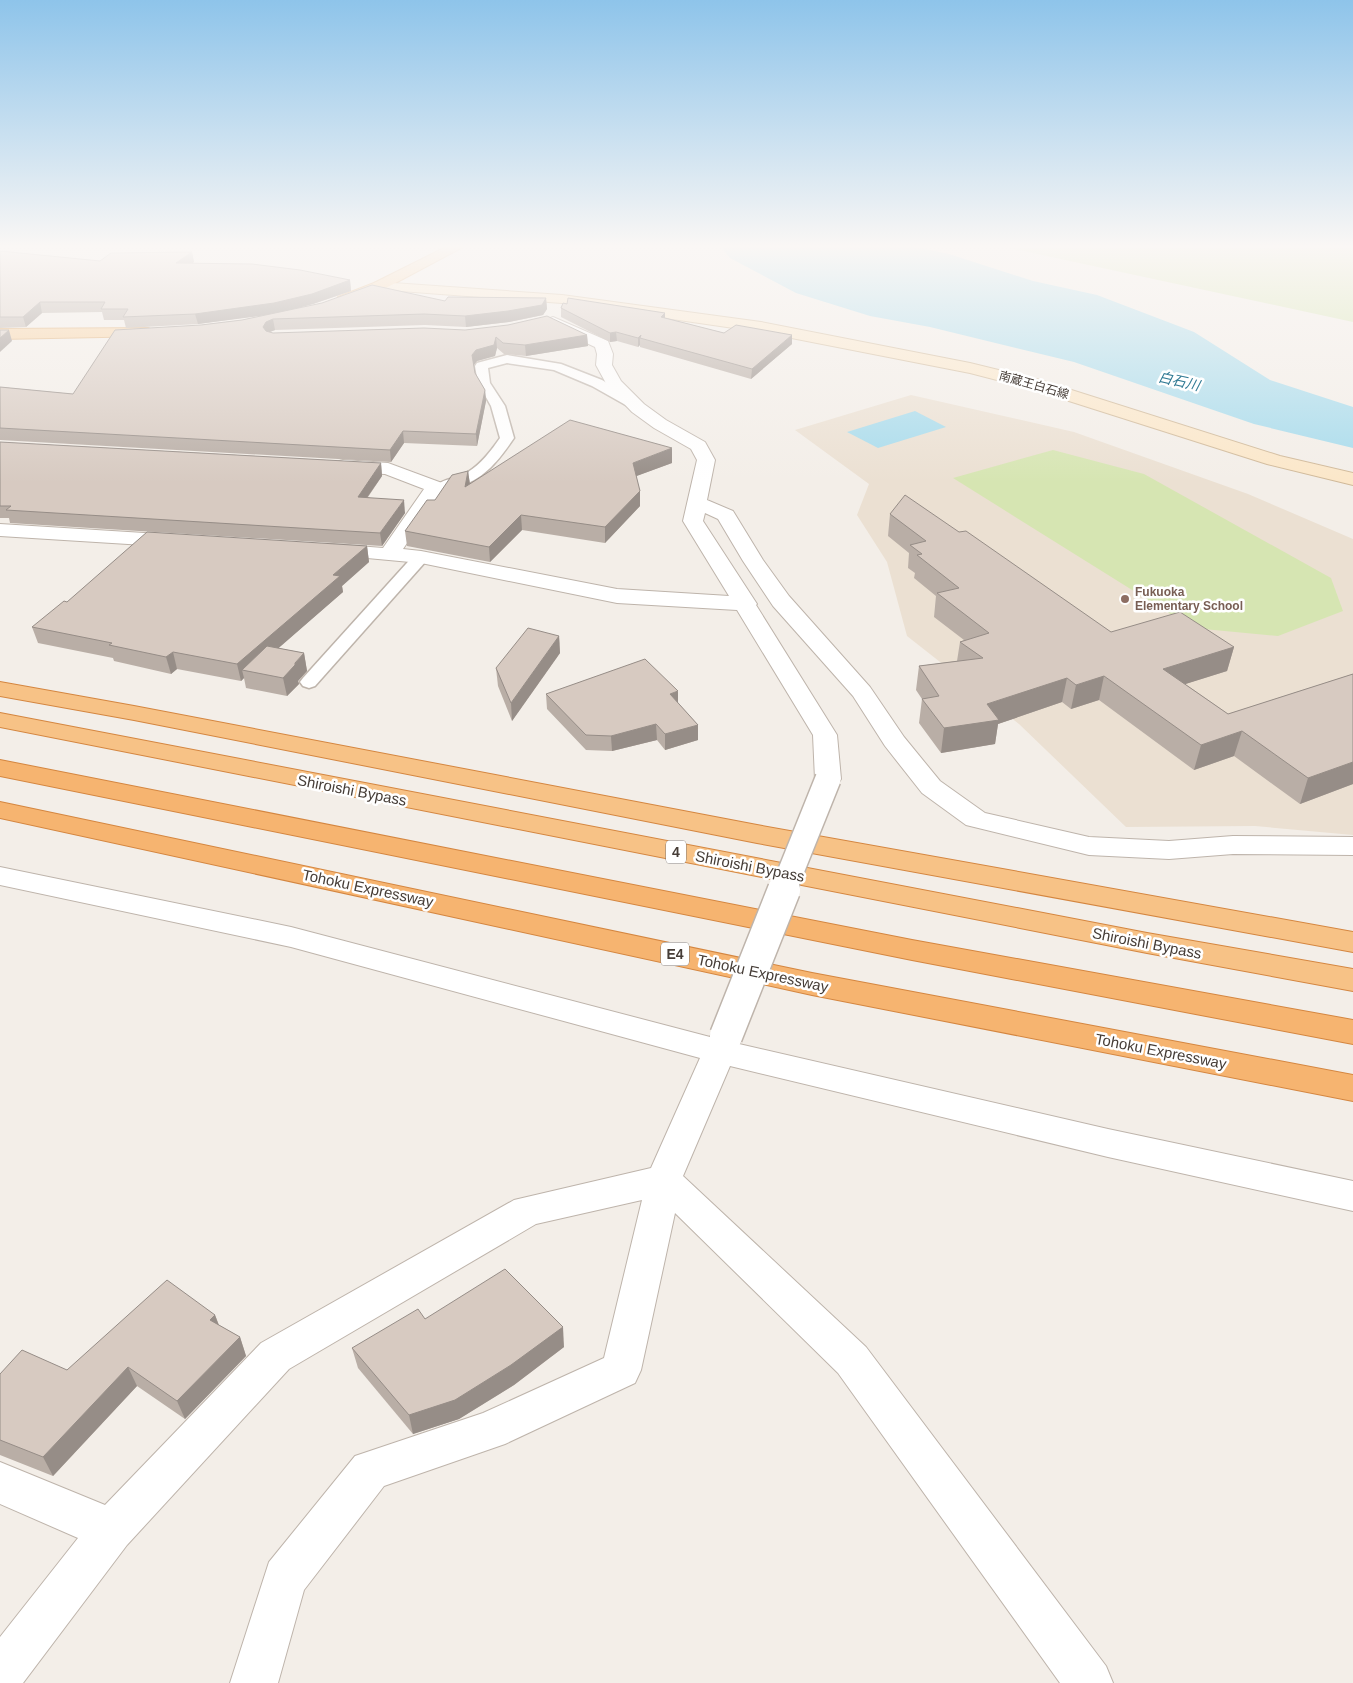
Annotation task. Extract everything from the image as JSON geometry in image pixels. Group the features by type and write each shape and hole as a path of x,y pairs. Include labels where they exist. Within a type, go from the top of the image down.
{"highway":[{"name":"4","path":"0,689 134,713 767,836 1353,942"},
{"name":"Shiroishi Bypass","path":"0,720 1147,944 1353,980"},
{"path":"0,768 912,950 1353,1032"},
{"name":"Tohoku Expressway","path":"0,810 812,984 1353,1088"}],"main road":[{"name":"南蔵王白石線","path":"751,326 970,368 1034,384 1274,460 1353,479"},
{"path":"0,334 166,332"}],"street":[{"path":"254,1683 285,1578 370,1470 490,1430 621,1370 664,1180 723,1043 828,779 825,735 746,604 693,521 706,460 698,446 660,424 636,405 614,383 604,365 605,354 602,344 557,326"},
{"path":"329,465 388,468 435,487 389,554"},
{"path":"698,503 726,515 753,561 781,601 862,692 894,741 930,787 976,820 1089,846 1169,850 1233,845 1353,846"},
{"path":"0,530 196,542"},
{"path":"312,549 422,557 617,596 746,604"},
{"path":"0,876 291,937 723,1043 1108,1143 1353,1196"},
{"path":"0,1675 112,1530 275,1356 527,1211 664,1180"},
{"path":"664,1180 852,1360 1089,1683"},
{"path":"0,1483 112,1530"}],"lane":[{"path":"435,487 462,482 476,473 490,463 507,438 498,406 484,383 481,366 507,359 557,367 597,383 636,405"},
{"path":"309,682 422,557"}],"shaded area":[{"name":"Fukuoka Elementary School","path":"911,395 1074,432 1248,494 1353,539 1353,835 1255,826 1126,827 1019,724 907,636 887,562 857,515 869,484 795,430"}],"green space":[{"path":"1053,450 1144,474 1331,578 1343,611 1278,636 1193,628 953,478"}],"water":[{"name":"白石川","path":"922,326 1177,326 1194,332 1270,380 1353,407 1353,448 1254,424 1074,362"},
{"path":"915,411 946,427 878,448 847,432"}],"building":[{"path":"192,326 264,326 266,331 273,333 424,328 465,330 503,326 567,326 587,335 525,345 503,343 496,337 494,345 476,350 472,355 475,373 485,390 476,434 403,431 390,450 0,428 0,387 73,394 115,330"},
{"path":"595,326 695,326 724,333 735,326 739,326 792,335 752,369 640,338 641,335 638,338 616,332 610,333"},
{"path":"0,330 9,330 0,338"},
{"path":"570,420 672,448 633,463 640,491 605,527 521,515 489,547 405,531 427,500 435,500 452,475 468,471 465,487"},
{"path":"0,442 381,463 358,497 404,500 380,533 6,510 11,506 0,506"},
{"path":"905,495 959,532 966,531 1111,632 1180,612 1234,647 1163,669 1228,714 1353,674 1353,762 1308,778 1242,731 1201,745 1104,676 1076,685 1067,678 987,704 999,720 944,728 922,699 939,696 919,666 983,658 960,642 989,633 937,593 959,588 917,555 922,554 910,545 926,541 890,514"},
{"path":"147,532 367,546 333,575 340,576 237,664 173,652 166,657 109,645 112,643 32,627 64,601 67,602"},
{"path":"528,628 559,636 511,703 496,668"},
{"path":"267,646 304,653 283,678 242,670"},
{"path":"645,659 678,691 670,694 698,725 665,734 656,724 611,736 586,735 546,694"},
{"path":"505,1269 563,1327 511,1365 455,1400 409,1415 352,1348 418,1309 425,1319"},
{"path":"167,1280 215,1315 210,1320 240,1337 177,1401 128,1367 43,1457 0,1440 0,1374 22,1350 67,1370"}],"place":[{"name":"Fukuoka Elementary School","path":"1125,599"}]}
